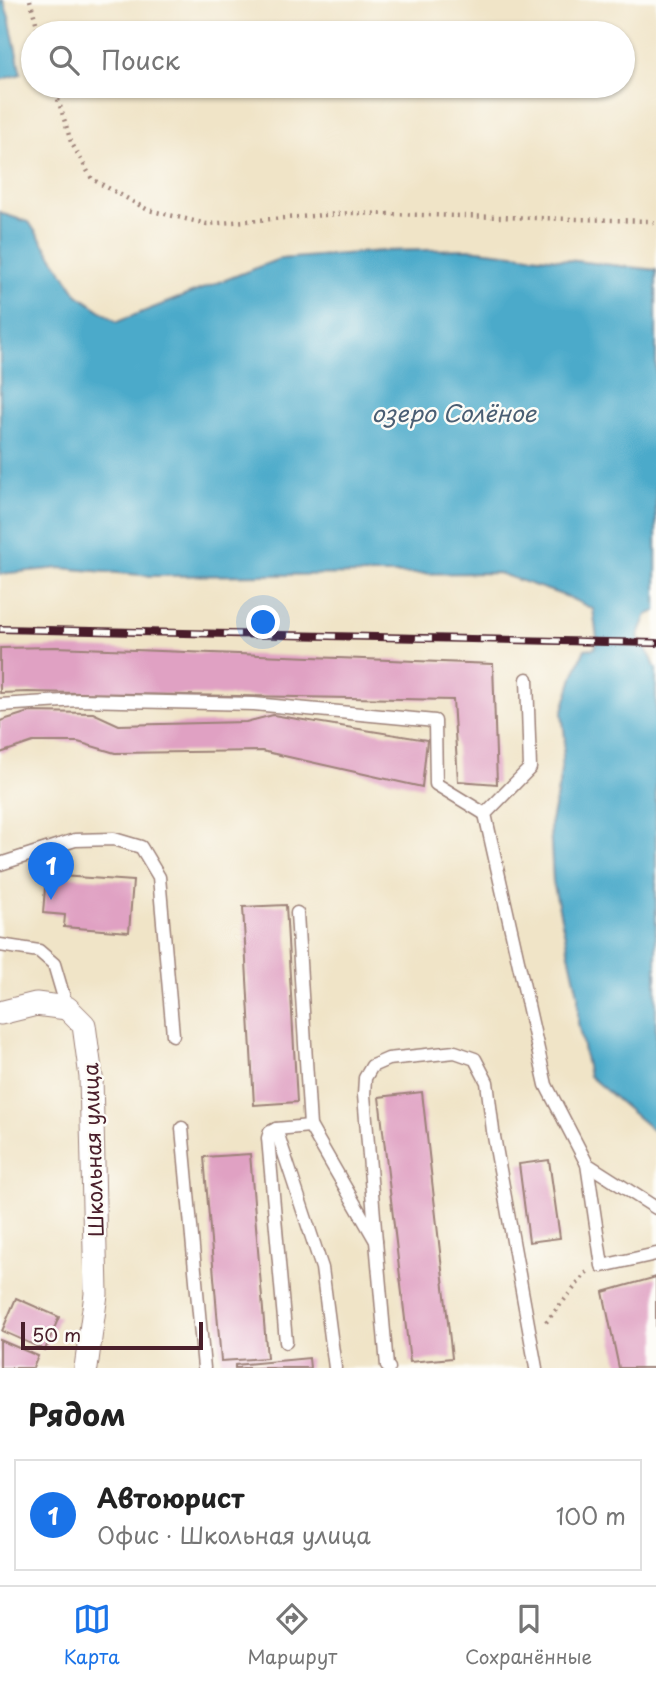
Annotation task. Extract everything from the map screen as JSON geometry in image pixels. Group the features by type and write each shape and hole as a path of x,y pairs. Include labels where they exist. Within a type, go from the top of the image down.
{"street":[{"path":"0,1013 36,1004 67,1008"},
{"name":"Школьная улица","path":"67,1008 85,1025 91,1077 96,1294 86,1368"}],"lane":[{"path":"485,814 530,768 527,679"},
{"path":"0,705 79,700 254,704 435,721 436,785 485,814 547,1085 587,1164 602,1266 656,1254"},
{"path":"0,864 75,840 114,839 141,847 159,877 173,1035"},
{"path":"298,914 310,1126 376,1241"},
{"path":"0,945 39,951 54,964 67,1008"},
{"path":"390,1368 387,1366 376,1241 364,1095 365,1078 372,1066 388,1059 455,1052 475,1059 487,1082 493,1131 536,1368"},
{"path":"286,1342 268,1138 270,1132 276,1129 310,1126"},
{"path":"182,1128 204,1368"},
{"path":"276,1129 322,1268 335,1368"},
{"path":"587,1164 656,1208"}],"path":[{"path":"30,0 36,21"},
{"path":"58,98 71,142 92,179 148,210 207,224 351,213 656,223"},
{"path":"531,1342 589,1269 598,1242"}],"water":[{"path":"0,0 3,0 9,17 21,74 0,80"},
{"name":"озеро Солёное","path":"0,212 29,222 78,295 117,322 279,259 383,251 469,249 656,270 656,611 647,615 638,637 656,670 656,1133 589,1076 578,1023 578,994 553,882 550,825 565,738 562,713 585,649 595,648 597,638 593,609 568,597 498,573 152,576 60,568 0,574"}],"building":[{"path":"56,647 493,664 497,784 458,781 453,700 0,693 0,648"},
{"path":"29,712 93,713 119,725 246,722 273,715 427,740 422,787 262,751 115,753 78,742 33,742 0,753 0,721"},
{"path":"46,875 133,881 129,932 64,927 65,915 43,913"},
{"path":"286,905 297,1102 254,1105 243,907"},
{"path":"422,1092 452,1358 410,1362 379,1097"},
{"path":"250,1154 267,1358 221,1361 204,1157"},
{"path":"549,1160 560,1238 529,1242 519,1164"},
{"path":"656,1277 656,1368 619,1368 603,1292"},
{"path":"16,1298 59,1317 45,1350 2,1331"},
{"path":"0,1340 38,1356 33,1368 0,1368"},
{"path":"309,1358 310,1368 235,1368 235,1365"}],"railway":[{"path":"0,629 656,643"}],"place":[{"name":"Автоюрист","path":"51,900"}]}
